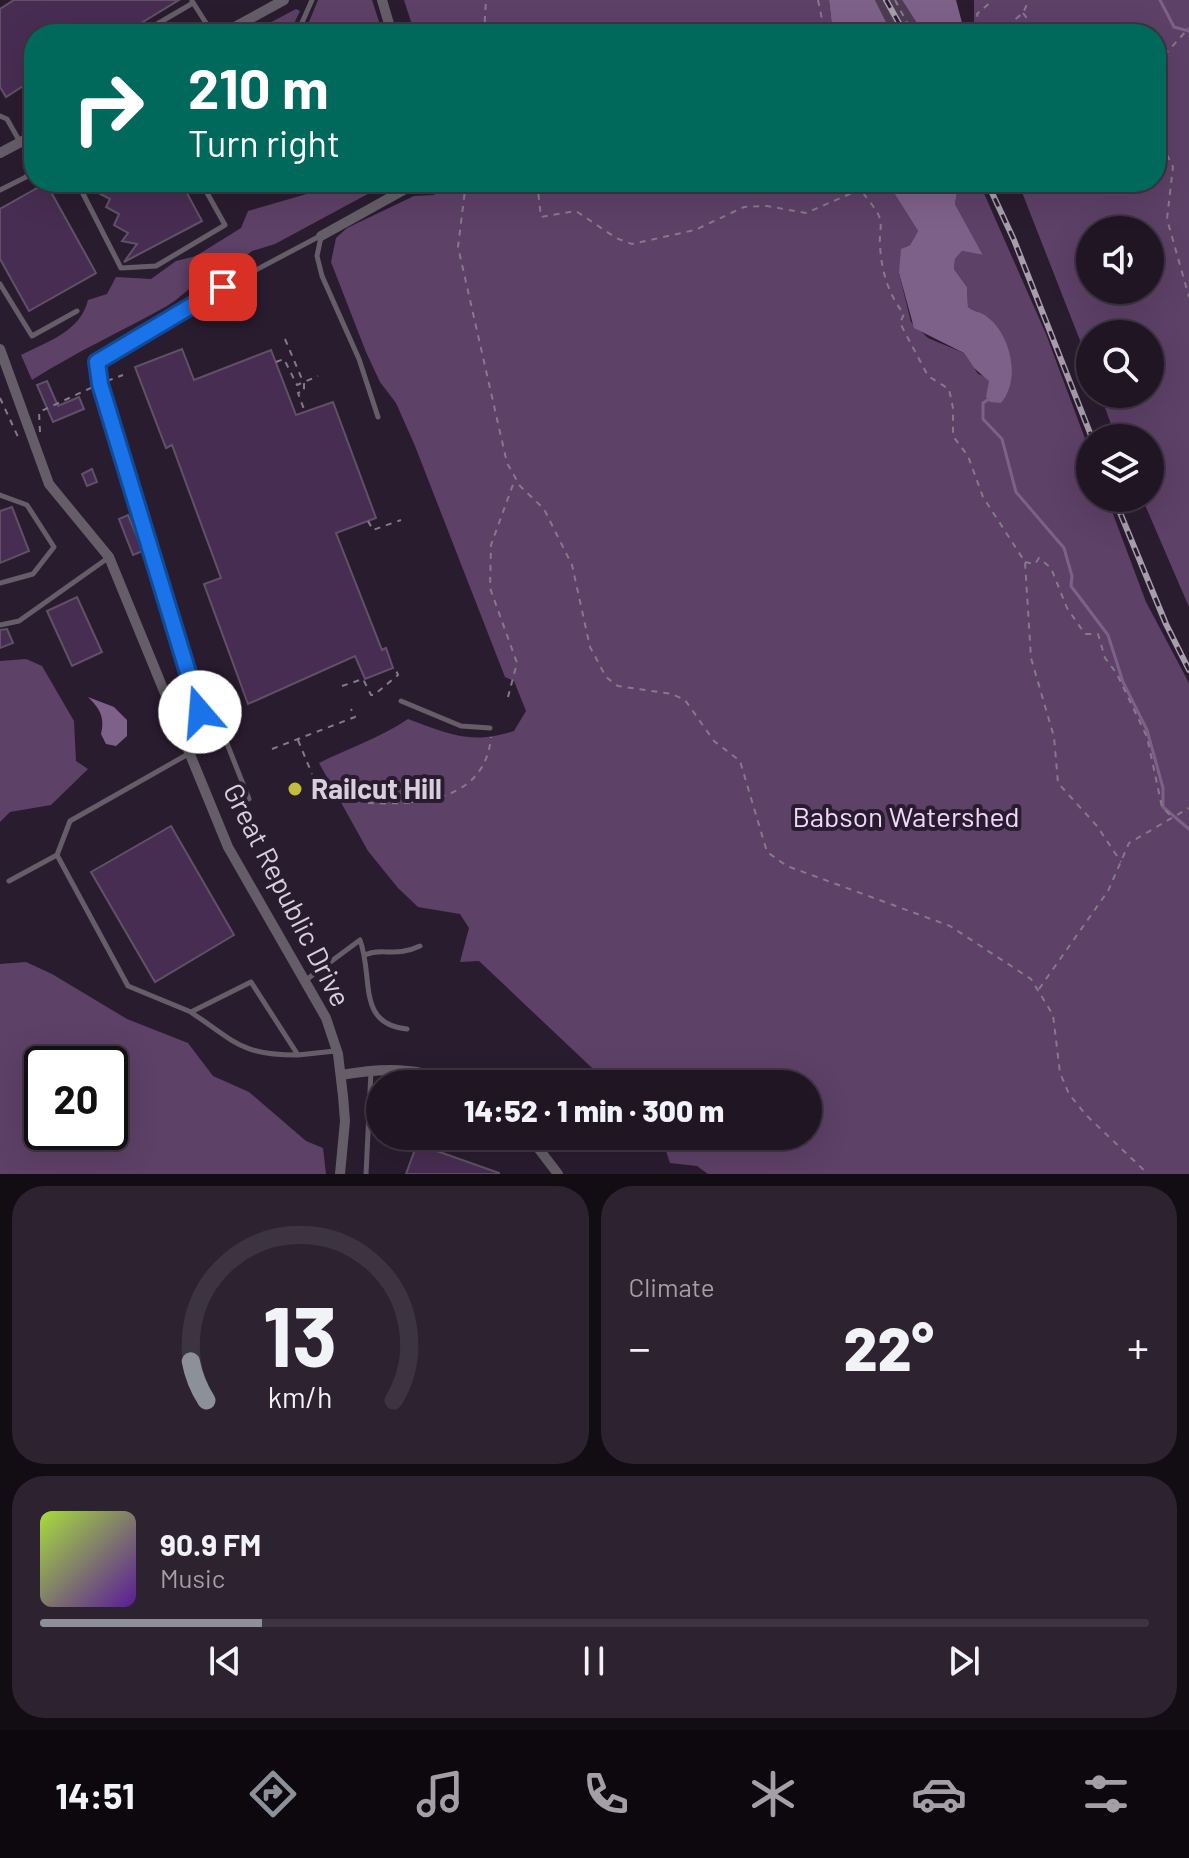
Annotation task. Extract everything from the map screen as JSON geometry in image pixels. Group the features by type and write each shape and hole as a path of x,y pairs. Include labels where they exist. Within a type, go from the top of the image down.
{"street":[{"path":"382,0 389,24"},
{"path":"239,24 279,1"},
{"path":"0,153 24,140"},
{"path":"321,236 400,192"},
{"name":"Great Republic Drive","path":"0,349 49,484 109,557 228,847 259,906 326,1018 341,1075 345,1121 340,1174"},
{"path":"341,1075 371,1069 390,1070"},
{"path":"540,1150 558,1174"}],"lane":[{"path":"301,24 312,0"},
{"path":"156,24 192,1 207,24"},
{"path":"0,116 7,119 20,142"},
{"path":"0,190 24,178"},
{"path":"82,192 121,268 156,266 225,225 207,192"},
{"path":"204,728 176,625 100,384 97,362 120,345 321,236"},
{"path":"321,236 317,256 322,276 359,359 378,417"},
{"path":"0,284 32,336 77,311"},
{"path":"0,495 27,505 54,547 33,574 0,583"},
{"path":"0,625 19,621 109,557"},
{"path":"401,701 461,726 490,728"},
{"path":"182,735 204,728 224,736 249,799"},
{"path":"9,881 57,855 70,821 190,753"},
{"path":"57,855 128,986 191,1012 242,1049 267,1055 336,1050"},
{"path":"306,980 360,940 373,1012 384,1025 407,1029"},
{"path":"365,955 372,951 402,954 420,946"},
{"path":"191,1012 251,982 298,1055"},
{"path":"366,1174 371,1069"}],"path":[{"path":"485,24 486,0"},
{"path":"818,0 823,24"},
{"path":"895,0 908,24"},
{"path":"979,24 977,14 993,0"},
{"path":"1009,24 1023,13 1029,0"},
{"path":"1023,13 1031,24"},
{"path":"1166,53 1189,28"},
{"path":"1166,153 1173,167 1167,219 1189,297"},
{"path":"465,192 458,247 507,463 544,509 572,565 590,647 606,677 618,686 672,694 685,700 714,741 740,761 767,852 787,866 950,926 1031,979 1053,1015 1060,1073 1069,1094 1086,1115 1148,1174"},
{"path":"538,192 541,217 576,211 616,238 632,244 695,230 744,207 767,206 806,213 855,192"},
{"path":"862,192 871,201 881,221 880,243 885,278 890,294 904,314 900,323 928,376 949,389 953,436 968,456 983,497 1025,562 1031,658 1054,737 1058,783 1097,826 1121,862"},
{"path":"285,339 304,384 304,391 298,393 305,412"},
{"path":"276,362 284,359 297,385 318,376"},
{"path":"0,398 17,439 43,431 39,412 123,375"},
{"path":"508,697 517,663 490,588 491,545 516,478"},
{"path":"368,521 373,530 401,520"},
{"path":"1025,562 1035,564 1039,558 1051,568 1067,608 1085,634 1098,634 1102,640 1105,658 1117,674 1147,737 1162,807 1174,817"},
{"path":"342,686 363,679 371,695 374,695 398,675 395,668"},
{"path":"272,749 355,717 351,709"},
{"path":"368,803 412,803 452,796 461,790 488,751 490,728"},
{"path":"298,739 312,774"},
{"path":"412,803 413,789"},
{"path":"1039,989 1108,891 1129,843 1189,808"}],"shaded area":[{"path":"829,0 875,0 887,24 832,24"},
{"path":"875,0 902,0 918,24 887,24"},
{"path":"902,0 956,0 962,24 918,24"},
{"path":"893,192 957,192 955,204 983,255 962,251 955,259 954,269 967,287 968,307 994,323 1007,344 1011,382 1001,403 990,402 986,397 989,381 974,368 964,353 914,328 899,273 901,249 910,245 918,231"},
{"path":"88,697 114,707 127,720 127,736 116,746 106,744 101,734 100,714"}],"green space":[{"path":"318,0 372,0 380,24 308,24"},
{"path":"404,0 829,0 832,24 412,24"},
{"path":"974,0 1189,0 1189,607 1148,512 1164,512 1164,424 1111,424 1105,408 1164,408 1164,320 1076,320 1076,330 1022,192 1166,192 1166,24 973,24"},
{"path":"296,9 300,11 294,24 268,24"},
{"path":"371,192 275,244 252,251 219,278 198,283 167,306 32,380 21,355 70,328 84,311 88,300 107,294 116,277 151,279 176,261 196,256 241,228 248,211 310,193"},
{"name":"Babson Watershed","path":"437,192 893,192 918,231 910,245 905,247 899,273 911,322 928,338 964,353 978,374 987,377 1001,403 1010,382 1010,357 1006,344 985,315 968,307 967,287 954,269 955,259 962,251 983,255 955,204 957,192 983,192 1046,334 1080,424 1076,424 1076,512 1112,512 1146,602 1189,683 1189,1174 708,1174 697,1166 670,1163 666,1150 822,1150 822,1070 594,1070 479,961 460,962 469,928 460,914 418,907 368,851 319,763 408,719 460,736 485,737 514,731 526,711 514,681 505,677 415,446 396,403 380,382 366,352 331,262 336,238 347,228 414,196 434,195"},
{"path":"26,659 42,666 74,721 76,761 88,769 51,805 10,812 0,822 0,661"},
{"path":"26,962 127,1019 188,1043 213,1076 249,1092 306,1141 323,1148 326,1174 0,1174 0,964"}],"building":[{"path":"14,0 179,0 139,24 24,24 24,85 6,97 0,87 0,9"},
{"path":"30,192 51,192 96,273 29,311 0,259 0,209"},
{"path":"97,192 186,192 202,221 124,262 137,244 122,241 128,233 114,225 119,214 106,207 110,199"},
{"path":"182,349 194,380 271,350 296,415 333,402 376,518 336,533 382,650 386,648 393,668 365,679 355,656 248,704 204,584 221,578 172,445 166,448 135,367"},
{"path":"47,381 58,406 79,397 84,409 53,422 37,385"},
{"path":"92,469 97,482 87,486 82,474"},
{"path":"12,507 29,551 0,563 0,511"},
{"path":"128,515 143,551 133,555 119,519"},
{"path":"77,597 102,652 72,666 47,611"},
{"path":"7,629 13,643 0,648 0,630"},
{"path":"171,826 234,935 155,982 91,872"},
{"path":"415,1150 434,1150 499,1173 499,1174 406,1174"}],"waterway":[{"path":"1160,0 1174,27 1189,31"},
{"path":"989,399 983,403 983,419 1002,439 1016,492 1064,548 1072,576 1071,586 1108,635 1123,682 1147,730 1163,788 1163,807 1189,829"}],"railway":[{"path":"886,0 899,24"},
{"path":"992,192 1014,240 1086,424"},
{"path":"1120,512 1166,624 1189,670"}],"place":[{"name":"Railcut Hill","path":"295,789"}],"route":[{"path":"200,712 176,625 100,384 97,362 120,345 182,314 223,287"}]}
